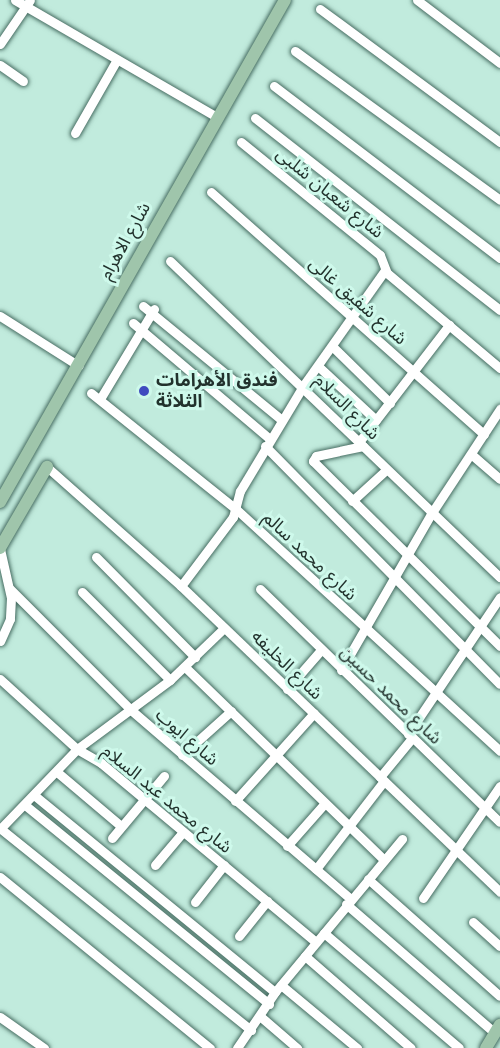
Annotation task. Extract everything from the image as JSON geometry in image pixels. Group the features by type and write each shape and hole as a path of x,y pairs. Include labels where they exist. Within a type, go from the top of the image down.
{"main road":[{"name":"شارع الاهرام","path":"0,502 79,366 132,263 285,0"},
{"path":"0,549 47,467"},
{"path":"486,1048 497,1029"}],"street":[{"path":"15,0 28,4 116,61 217,117"},
{"path":"417,0 500,63"},
{"path":"0,44 28,4"},
{"path":"320,9 500,142"},
{"path":"295,51 500,200"},
{"path":"75,133 116,61"},
{"path":"0,65 23,81"},
{"path":"274,86 500,258"},
{"path":"255,118 500,310"},
{"name":"شارع شعبان شلبى","path":"241,142 380,255 385,270 500,368"},
{"name":"شارع شفيق غالى","path":"211,192 484,434"},
{"name":"شارع السلام","path":"170,261 303,386 431,514 500,577"},
{"path":"182,586 236,509 240,491 303,386 353,320 385,270"},
{"path":"143,306 152,311 282,420"},
{"path":"100,399 137,327 152,311"},
{"path":"0,316 79,366"},
{"path":"449,325 376,420 361,444 314,459 352,501 500,646"},
{"path":"137,327 268,443 500,684"},
{"path":"333,346 390,403"},
{"path":"318,366 376,420"},
{"name":"شارع محمد سالم","path":"91,393 236,509 366,632 500,751"},
{"path":"341,670 366,632 431,514 500,409"},
{"path":"471,454 500,479"},
{"name":"شارع الخليفه","path":"47,467 182,586 500,892"},
{"path":"352,501 386,470"},
{"path":"0,549 10,589 10,619 0,641"},
{"path":"96,557 195,657"},
{"name":"شارع ايوب","path":"10,589 131,710 316,869 348,902 497,1029"},
{"name":"شارع محمد حسين","path":"260,589 500,822"},
{"path":"82,592 170,680"},
{"path":"316,869 350,827 500,597"},
{"path":"224,628 170,680 77,749 0,829 251,1030"},
{"path":"287,688 321,650"},
{"path":"185,667 384,860"},
{"name":"شارع محمد عبد السلام","path":"0,679 77,749 101,763 316,942"},
{"path":"182,755 231,711"},
{"path":"235,801 314,713"},
{"path":"57,772 122,826"},
{"path":"111,838 164,776"},
{"path":"423,897 500,786"},
{"path":"34,795 278,989 357,1048"},
{"path":"287,846 325,803"},
{"path":"25,805 268,1004"},
{"path":"155,865 183,832"},
{"path":"237,1048 261,1017 278,989 402,839"},
{"path":"195,902 224,865"},
{"path":"0,877 210,1048"},
{"path":"368,879 500,996"},
{"path":"238,936 267,901"},
{"path":"473,922 500,946"},
{"path":"324,933 459,1048"},
{"path":"305,956 411,1048"},
{"path":"261,1017 297,1048"},
{"path":"1,1019 44,1048"}],"place":[{"name":"فندق الأهرامات الثلاثة","path":"144,391"}]}
